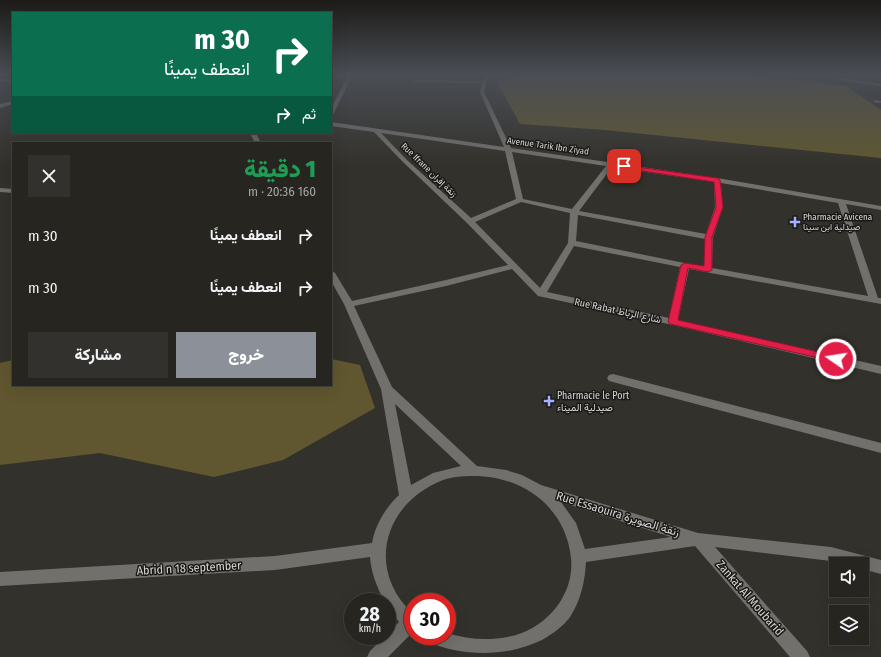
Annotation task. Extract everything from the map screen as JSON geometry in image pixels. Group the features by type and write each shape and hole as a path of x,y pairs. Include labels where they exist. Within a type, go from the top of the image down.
{"street":[{"path":"488,105 508,149 520,200"},
{"name":"Avenue Tarik Ibn Ziyad","path":"332,124 377,132 508,149 717,180 881,208"},
{"name":"Rue Ifrane زنقة إفران","path":"377,132 405,161 470,221 541,294"},
{"path":"541,294 572,243 574,212 611,164"},
{"path":"708,270 709,237 719,207 717,180"},
{"path":"0,190 12,190"},
{"path":"470,221 520,200 574,212 709,237"},
{"path":"841,201 877,300"},
{"path":"572,243 708,270 877,300"},
{"path":"673,322 685,265"},
{"path":"349,304 446,283 514,266"},
{"path":"332,275 349,304 388,389 406,495"},
{"name":"Rue Rabat شارع الرباط","path":"541,294 673,322 881,370"},
{"path":"613,378 881,448"},
{"path":"388,389 474,471"},
{"path":"404,614 393,602 382,579 378,549 382,532 392,512 406,495 427,482 449,473 474,471 496,472 518,479 538,489 558,508 573,530 580,556 578,584 565,611 542,632 510,645 475,648 456,644"},
{"name":"Rue Essaouira زنقة الصويرة","path":"538,489 698,539 831,554 881,567"},
{"name":"Rue Essaouira زنقة الصويرة","path":"580,556 698,539"},
{"name":"Zankat Al Moubarid","path":"698,539 801,657"},
{"name":"Abrid n 18 september","path":"0,579 275,563 378,549"},
{"path":"376,657 404,631"}],"shaded area":[{"path":"509,105 873,105 881,110 881,158 605,130 520,124"},
{"path":"332,359 360,365 375,408 283,460 214,477 100,453 0,465 0,363 12,360 12,386 332,386"}],"place":[{"name":"Pharmacie Avicena صيدلية ابن سينا","path":"795,222"},
{"name":"Pharmacie le Port صيدلية الميناء","path":"549,401"}],"route":[{"path":"624,166 717,180 719,207 709,237 708,270 685,265 673,322 836,359"}]}
